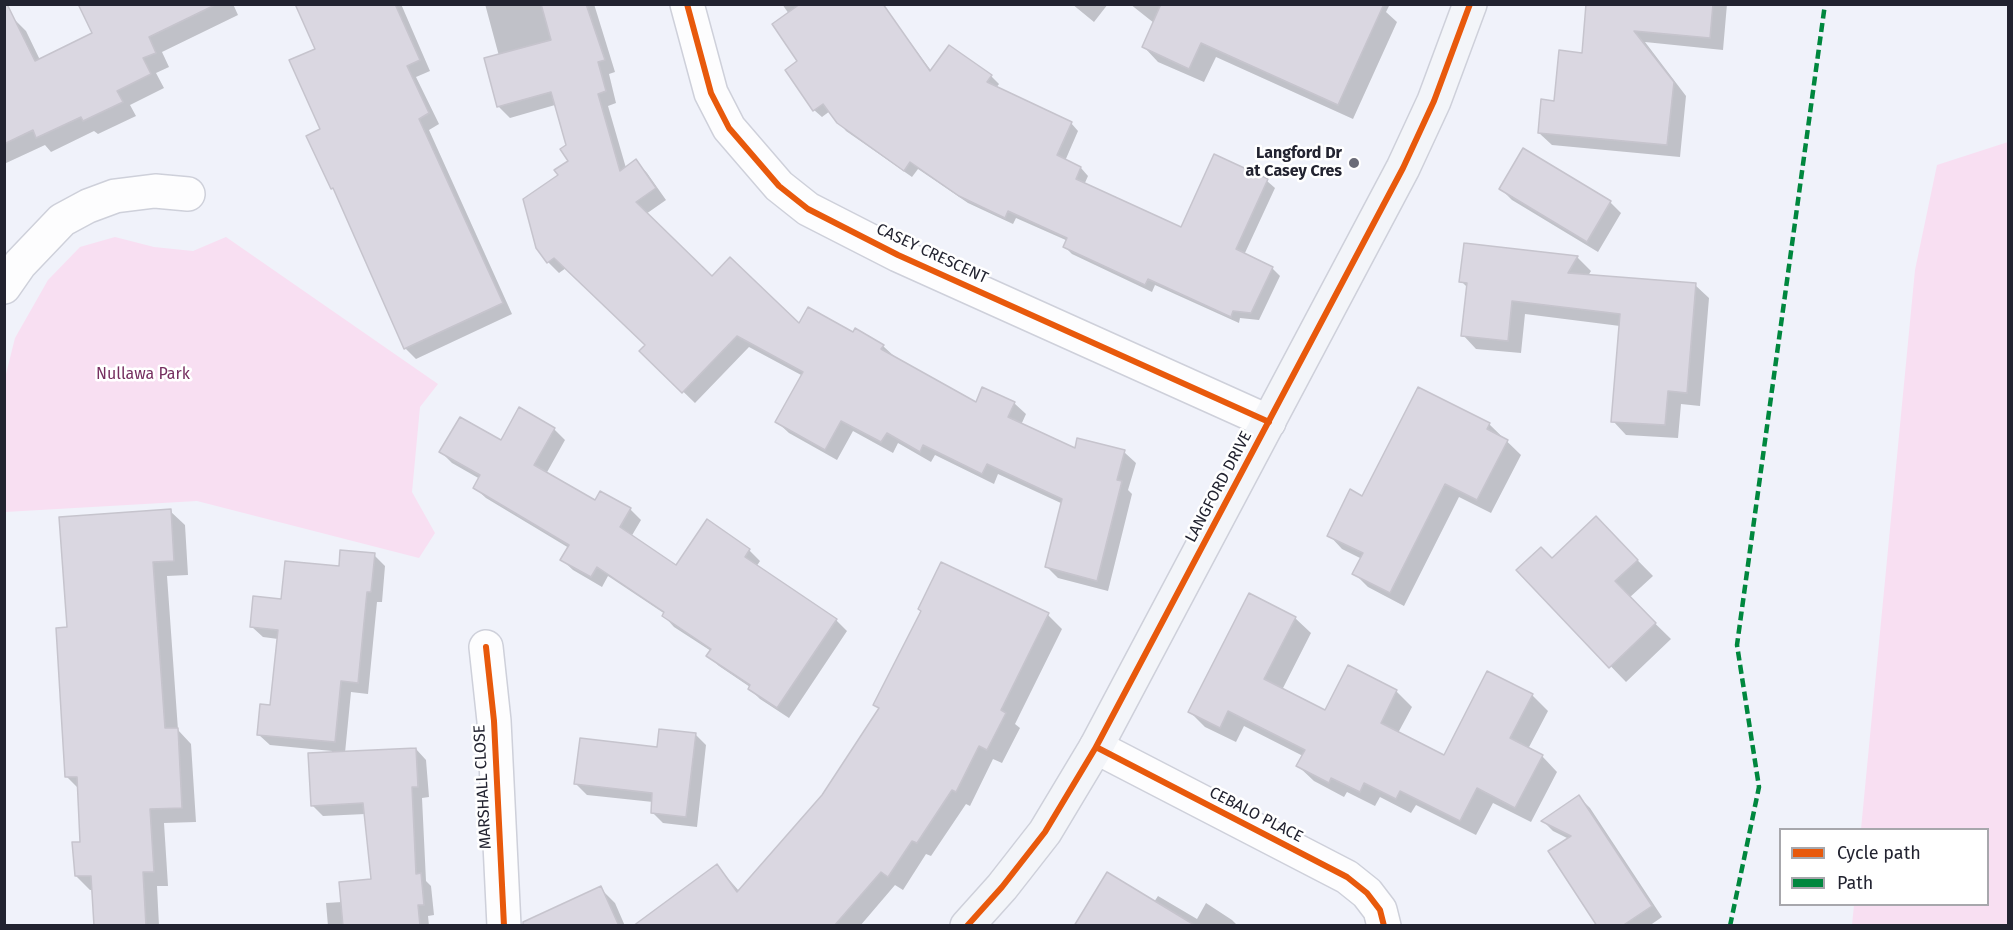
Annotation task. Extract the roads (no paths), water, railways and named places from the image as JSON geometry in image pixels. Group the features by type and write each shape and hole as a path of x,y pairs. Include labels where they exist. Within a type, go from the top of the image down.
{"street":[{"name":"CASEY CRESCENT","path":"687,4 711,93 729,128 779,186 808,209 898,255 1269,422"},
{"name":"LANGFORD DRIVE","path":"967,926 1002,887 1045,832 1096,747 1407,159 1434,101 1470,4"},
{"path":"4,287 20,264 62,220 88,206 115,196 155,191 188,194"},
{"name":"MARSHALL CLOSE","path":"486,647 494,721 504,926"},
{"name":"CEBALO PLACE","path":"1096,747 1347,877 1367,893 1380,910 1384,926"}],"place":[{"name":"Langford Dr at Casey Cres","path":"1354,163"}],"park label":[{"name":"Nullawa Park","path":"143,375"}]}
